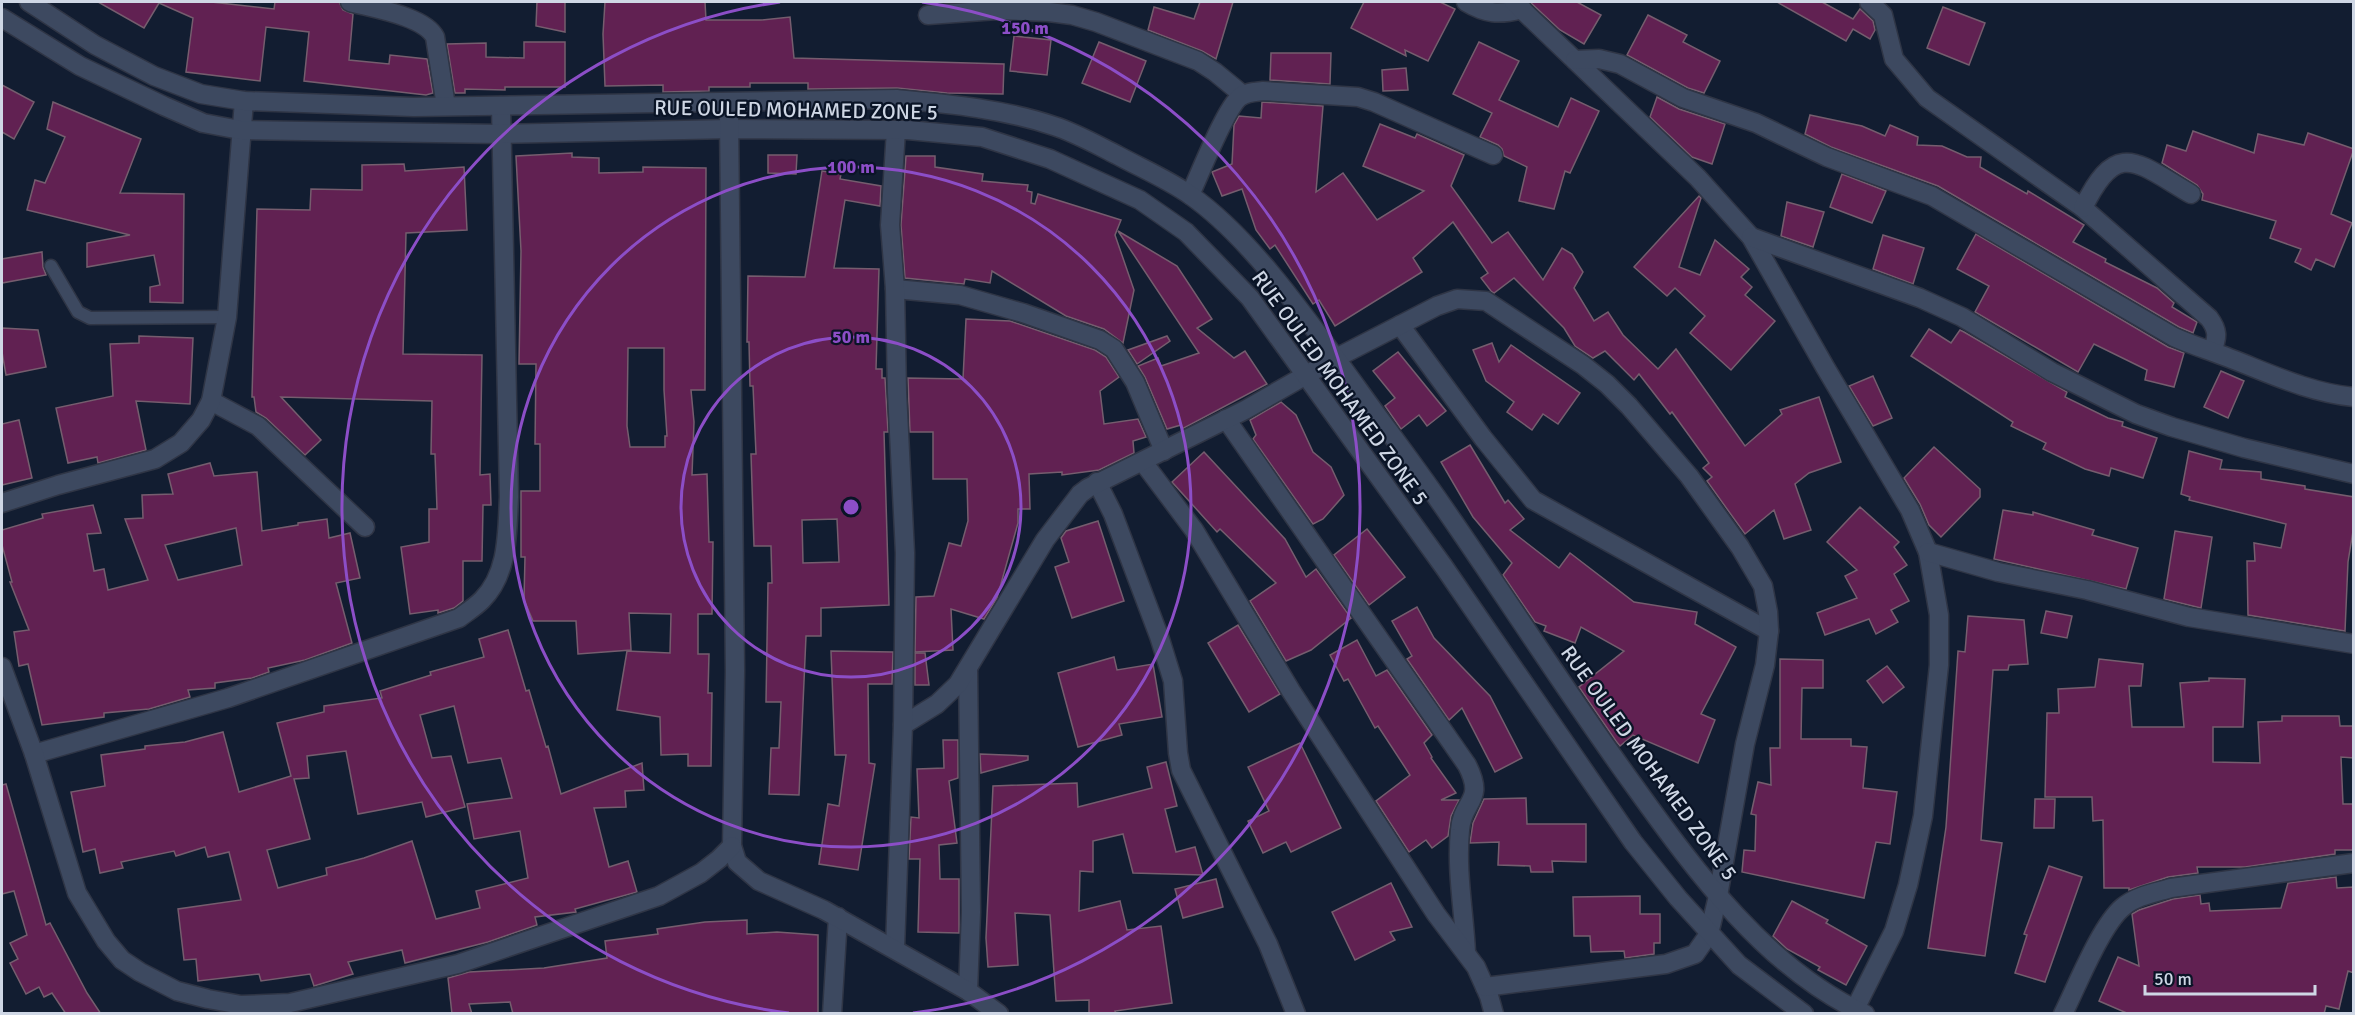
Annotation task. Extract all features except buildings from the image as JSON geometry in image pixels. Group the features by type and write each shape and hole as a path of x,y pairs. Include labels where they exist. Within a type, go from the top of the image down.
{"street":[{"name":"RUE OULED MOHAMED ZONE 5","path":"29,2 94,45 154,76 201,94 244,101 294,104 501,106 897,99 973,107 1055,126 1159,177 1190,195 1223,222 1274,277 1436,496 1597,734 1661,823 1718,896 1774,953 1814,987 1860,1011"},
{"path":"350,2 411,19 432,31 435,37 446,106"},
{"path":"1466,2 1489,13 1504,14 1518,5 1698,178 1751,237 1910,510 1928,552 1939,615 1939,665 1923,816 1908,885 1893,931 1860,1011"},
{"path":"1869,2 1883,15 1894,58 1927,98 2083,208 2209,318 2216,327 2217,335 2212,351"},
{"path":"928,15 998,10 1072,15 1198,61 1242,95"},
{"name":"RUE OULED MOHAMED ZONE 5","path":"2,18 80,66 164,106 203,123 240,130 501,134 730,129 896,130 982,138 1050,159 1140,200 1186,232 1250,298 1450,576 1633,842 1709,934 1739,965 1798,1009"},
{"path":"1575,60 1599,59 1620,64 1683,98 1756,123 1827,157 1932,196 2174,337 2282,379 2331,395 2354,397"},
{"path":"1190,195 1236,101 1242,95 1263,92 1358,97 1493,155"},
{"path":"2,503 58,485 155,459 181,443 201,420 211,401 227,317 244,101"},
{"path":"728,102 735,660 732,846 737,862 759,881 838,917 968,991 999,1014"},
{"path":"33,754 250,691 459,618 483,600 501,567 507,544 509,497 501,106"},
{"path":"896,130 890,225 895,289 897,392 905,553 903,725 896,950"},
{"path":"2083,208 2095,184 2106,170 2121,162 2143,166 2191,194"},
{"path":"1751,237 1920,298 1962,317 2052,372 2136,414 2244,448 2354,474"},
{"path":"895,289 960,295 1023,313 1100,340 1114,349 1135,382 1164,451"},
{"path":"903,725 937,704 958,684 1045,540 1080,494 1097,482 1143,462 1437,306 1457,299 1486,301 1583,365 1607,384 1689,476 1740,547 1763,586 1769,631 1765,665 1745,744 1718,896 1709,934 1695,954 1666,964 1485,987"},
{"path":"1400,324 1483,438 1533,500 1769,631"},
{"path":"211,401 258,426 365,527"},
{"path":"1226,419 1467,765 1474,779 1475,794 1460,827 1459,857 1466,952"},
{"path":"1143,462 1194,530 1291,691 1436,914 1476,967 1494,1014"},
{"path":"1097,482 1128,552 1173,681 1181,770 1268,945 1296,1014"},
{"path":"1928,552 1998,572 2087,590 2189,617 2354,644"},
{"path":"2,667 33,754 77,893 106,941 122,960 177,991 241,1005 291,1009 458,964 659,896 701,873 720,859 732,846"},
{"path":"968,668 971,912 968,991"},
{"path":"2063,1014 2110,918 2124,905 2142,896 2171,888 2354,863"},
{"path":"832,1014 838,917"}],"lane":[{"path":"51,266 78,312 90,318 227,317"}]}
